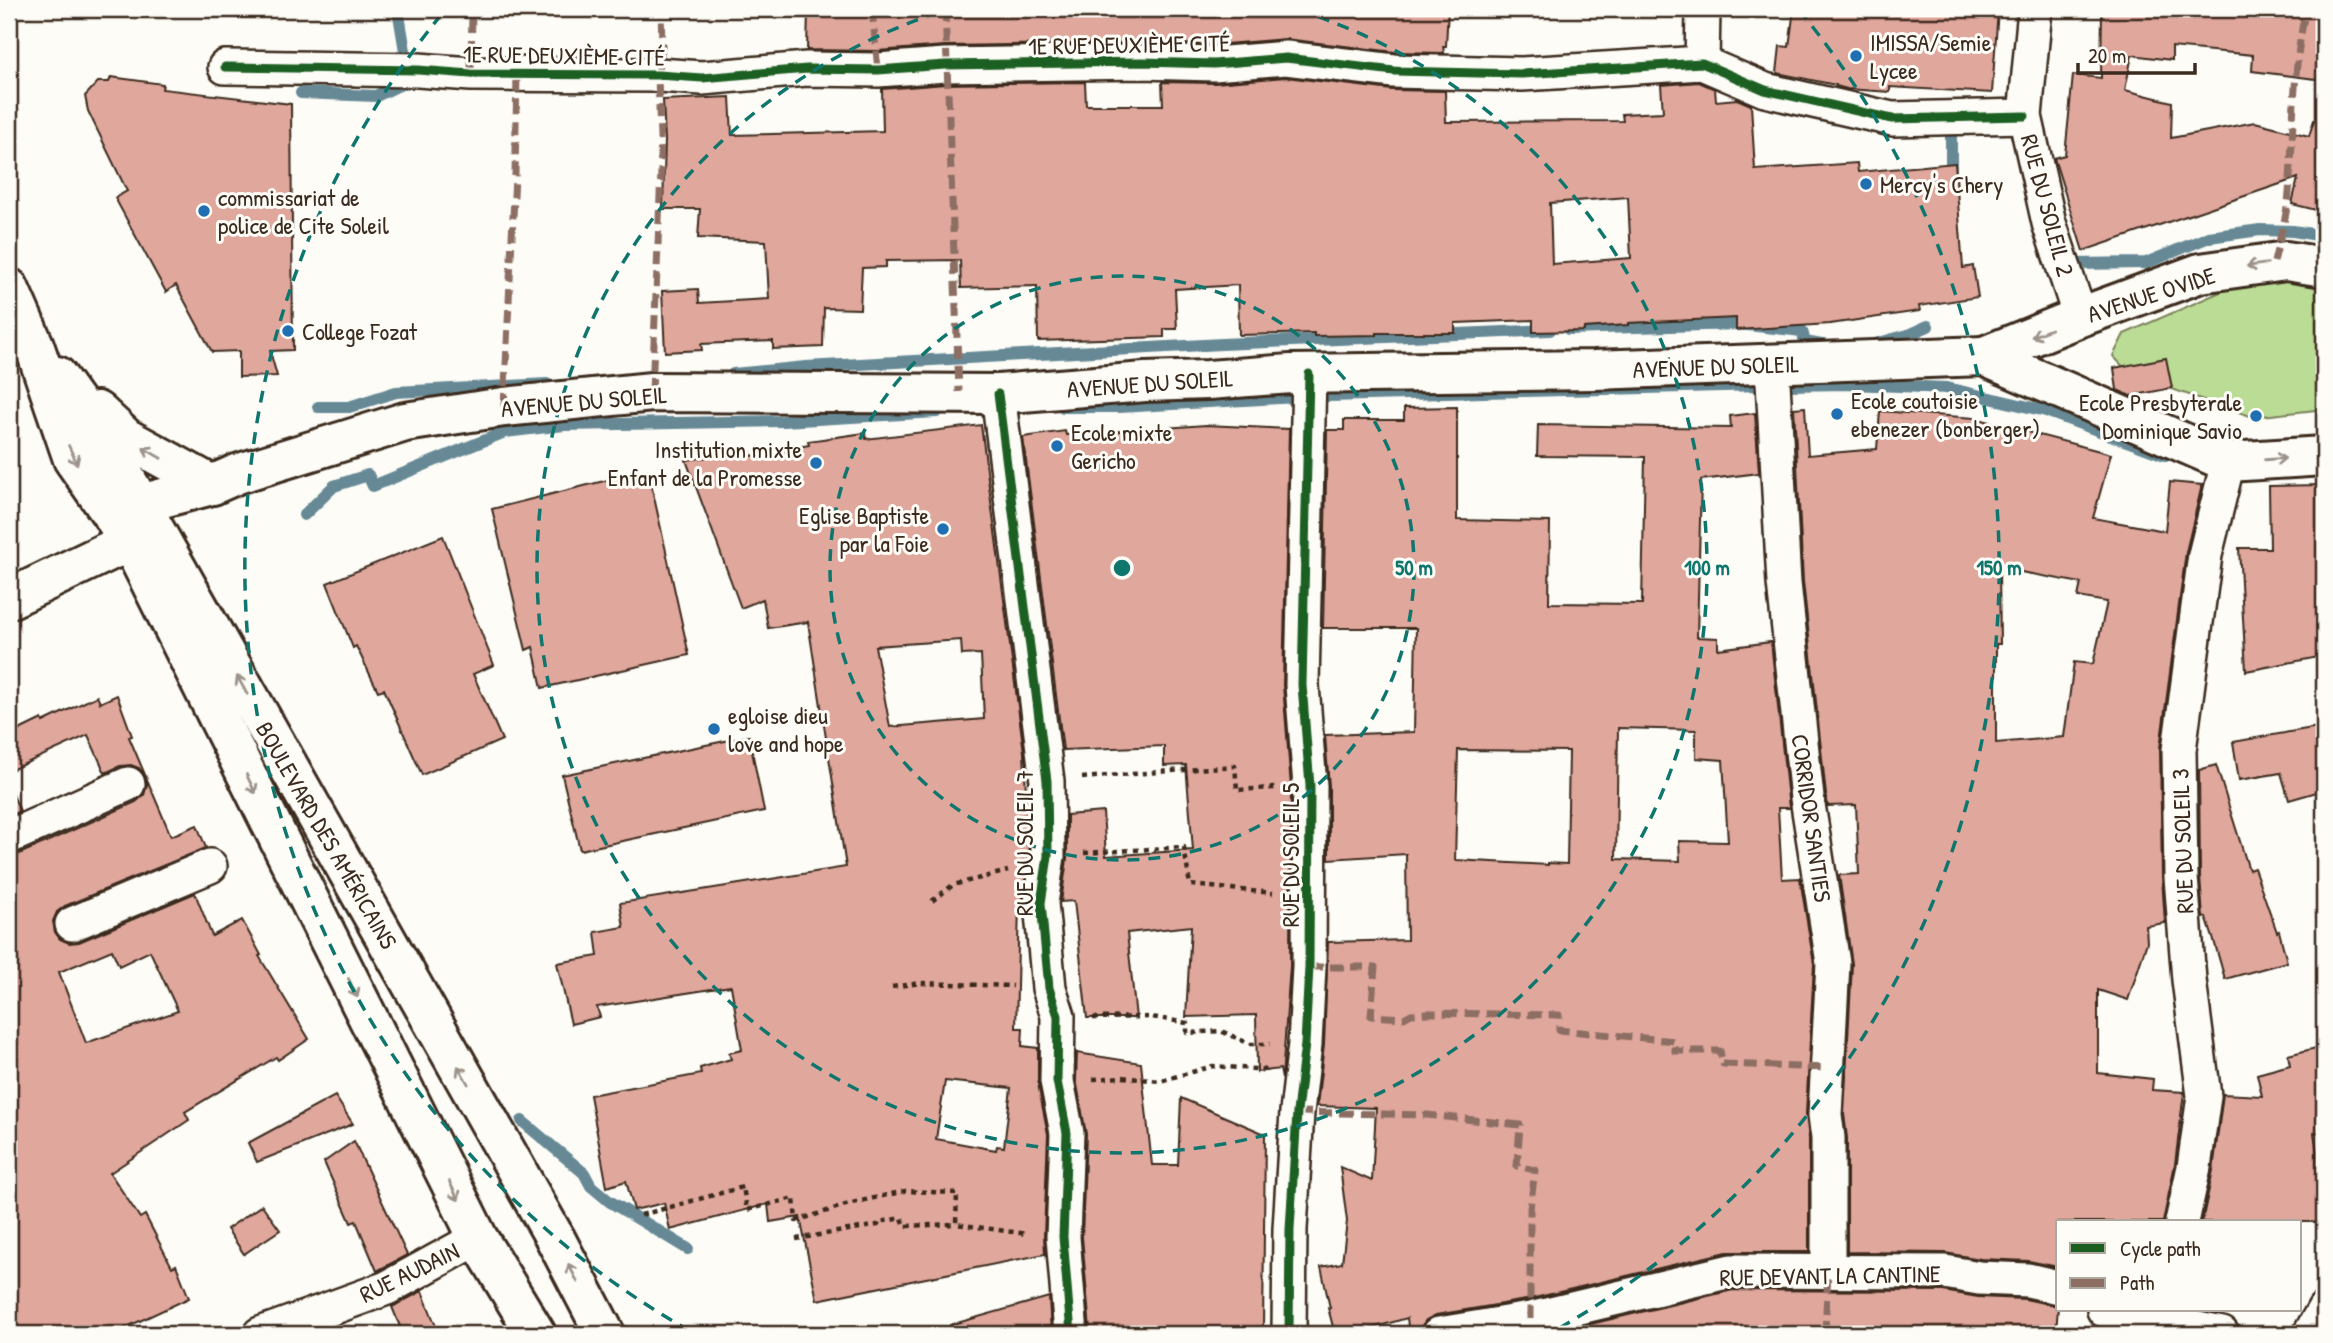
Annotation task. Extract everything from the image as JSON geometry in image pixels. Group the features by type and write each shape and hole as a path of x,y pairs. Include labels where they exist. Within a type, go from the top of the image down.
{"main road":[{"name":"AVENUE OVIDE","path":"1984,356 2200,273 2286,261 2324,267"},
{"name":"BOULEVARD DES AMÉRICAINS","path":"9,288 34,345 73,459 130,541 478,1238 536,1334"},
{"name":"BOULEVARD DES AMÉRICAINS","path":"34,345 108,447 555,1238 604,1334"},
{"name":"AVENUE DU SOLEIL","path":"140,504 212,485 237,474 405,422 504,407 652,392 998,394 1291,373 1594,370 1984,356 2228,462 2324,456"},
{"path":"65,387 126,438 212,485"},
{"path":"9,599 130,541 140,504"}],"street":[{"path":"1702,63 1703,9"},
{"name":"RUE DU SOLEIL 2","path":"2035,9 2025,116 2049,223 2080,317"},
{"name":"1E RUE DEUXIÈME CITÉ","path":"225,67 702,78 807,69 878,70 945,65 1142,62 1214,64 1286,58 1394,71 1522,74 1702,63 1765,90 1892,119 2025,116"},
{"name":"CORRIDOR SANTIES","path":"1772,364 1784,583 1807,798 1833,963 1825,1115 1828,1138 1828,1271"},
{"name":"RUE DU SOLEIL 5","path":"1289,1334 1290,1229 1301,1076 1306,1044 1310,894 1310,786 1302,685 1309,374"},
{"name":"RUE DU SOLEIL 7","path":"998,394 1047,781 1047,858 1041,903 1054,1002 1057,1081 1067,1133 1063,1237 1071,1334"},
{"name":"RUE DU SOLEIL 3","path":"2182,1220 2194,1167 2204,1096 2189,979 2181,877 2179,750 2205,555 2228,462"},
{"path":"9,837 128,783"},
{"path":"72,924 209,866"},
{"name":"RUE AUDAIN","path":"260,1334 387,1287 478,1238"},
{"name":"RUE DEVANT LA CANTINE","path":"1439,1334 1530,1319 1731,1271 1945,1272 1979,1278 2028,1280 2056,1287"},
{"path":"2310,1334 2324,1309"},
{"path":"2128,1312 2163,1315 2222,1334"}],"path":[{"path":"1047,781 1235,766 1237,790 1310,786"},
{"path":"932,901 953,885 1047,858 1184,847 1190,885 1310,894"},
{"path":"891,987 920,983 1169,1019 1187,1023 1186,1033 1221,1031 1250,1044 1306,1044"},
{"path":"1057,1081 1122,1077 1160,1081 1213,1066 1296,1072 1301,1076"},
{"path":"640,1214 743,1187 747,1210 794,1198 796,1221 852,1203 905,1191 957,1193 956,1224"},
{"path":"796,1239 902,1218 905,1226 956,1224 1001,1232 1063,1237"}],"green space":[{"path":"2257,276 2324,283 2324,409 2253,417 2131,375 2113,356 2124,334"}],"building":[{"path":"808,9 1448,9 1444,53 1395,52 1285,39 1213,45 1142,43 945,46 877,51 807,50"},
{"path":"1794,9 1998,9 1992,93 1890,87 1890,92 1847,89 1777,73 1780,46 1789,47"},
{"path":"2102,9 2324,9 2324,80 2252,71 2253,55 2172,47 2172,60 2132,55 2125,90 2172,102 2171,138 2255,122 2309,136 2314,120 2324,121 2324,212 2292,204 2298,178 2083,251 2054,158 2065,155 2073,75 2101,78"},
{"path":"111,77 163,84 162,89 291,104 293,350 270,351 277,376 239,377 239,351 212,352 176,285 166,292 115,198 127,191 88,111 85,96 98,82 109,82"},
{"path":"1286,77 1392,90 1445,91 1446,122 1623,121 1622,114 1663,112 1661,85 1699,82 1715,89 1716,101 1737,99 1751,105 1755,170 1857,163 1858,172 1955,163 1963,268 1973,266 1978,297 1919,306 1920,311 1830,324 1736,330 1736,318 1628,323 1584,328 1584,331 1533,332 1533,320 1455,323 1455,333 1239,335 1238,285 1175,289 1177,329 1164,329 1164,337 1038,341 1037,286 961,288 960,260 886,261 886,267 862,268 860,309 824,308 823,347 773,349 773,341 701,344 702,350 665,352 662,291 698,289 699,303 769,299 766,241 698,238 700,209 663,209 663,100 730,97 732,135 883,131 882,89 946,84 1085,82 1086,105 1163,105 1162,82 1215,83","holes":["1628,197 1631,258 1552,264 1550,203"]},
{"path":"2166,358 2172,388 2131,396 2117,390 2114,368"},
{"path":"1457,407 1457,520 1550,522 1549,603 1642,604 1645,457 1537,456 1538,425 1731,428 1730,416 1755,413 1759,473 1701,480 1697,637 1718,638 1718,649 1771,642 1789,808 1778,808 1782,879 1800,878 1814,964 1806,1114 1809,1139 1809,1252 1727,1252 1526,1300 1436,1315 1426,1320 1420,1334 1409,1334 1407,1318 1352,1334 1335,1334 1321,1267 1342,1263 1347,1221 1340,1167 1372,1181 1376,1108 1317,1106 1324,1045 1328,942 1407,940 1406,854 1329,859 1329,786 1325,735 1414,732 1416,628 1323,628 1327,430 1344,430 1344,420 1404,420 1404,408","holes":["1618,728 1696,730 1696,758 1723,760 1728,842 1679,841 1680,861 1616,859","1458,750 1569,751 1567,864 1455,860"]},
{"path":"1805,407 1808,455 1877,449 1880,411 1975,418 2111,454 2093,518 2165,531 2170,482 2202,485 2186,552 2160,748 2165,923 2146,926 2147,942 2128,1000 2098,990 2098,1073 2153,1079 2152,1090 2184,1092 2175,1164 2163,1220 2056,1220 2056,1267 2029,1261 1981,1259 1945,1253 1847,1252 1847,1138 1844,1114 1852,964 1839,875 1859,874 1856,805 1828,806 1803,581 1794,408","holes":["1999,568 2081,583 2078,597 2107,602 2093,664 2074,662 2064,737 1996,743 1996,644 2000,644"]},
{"path":"981,425 1024,752 1029,855 1022,904 1019,904 1016,1028 1023,1028 1022,1046 1038,1048 1038,1084 1048,1134 1045,1254 817,1300 800,1217 770,1222 768,1204 670,1230 664,1203 634,1210 626,1181 607,1187 590,1095 701,1074 700,1068 731,1059 729,1053 742,1050 731,986 597,1007 600,1017 571,1024 557,963 598,956 595,932 624,927 620,903 846,867 808,622 768,628 763,599 741,608 686,460 750,451 751,456 809,445 808,441 865,433 866,439","holes":["961,640 962,655 981,654 984,719 890,727 875,646","945,1081 1011,1088 1004,1147 997,1146 996,1150 936,1139"]},
{"path":"1206,425 1289,429 1283,685 1291,787 1290,966 1282,1079 1280,1069 1257,1072 1256,1015 1186,1017 1191,926 1127,933 1136,1018 1087,1018 1074,901 1061,902 1067,859 1067,815 1103,812 1106,856 1193,850 1186,765 1164,766 1164,746 1063,750 1023,437 1065,431 1066,435"},
{"path":"648,470 689,655 542,688 533,647 526,650 492,509"},
{"path":"2324,485 2324,656 2246,671 2239,548 2270,548 2269,486"},
{"path":"443,536 494,665 473,674 502,740 422,775 384,689 378,691 356,646 353,648 327,583"},
{"path":"117,695 132,736 129,737 171,836 197,825 206,848 65,906 57,912 53,921 55,932 60,939 69,943 79,942 195,893 212,936 242,920 261,955 259,956 309,1039 278,1060 276,1057 185,1112 189,1120 110,1173 140,1218 145,1215 172,1267 176,1265 189,1298 112,1334 9,1334 9,856 17,855 136,802 144,795 147,785 139,768 131,765 120,766 105,773 88,735 9,771 9,735 97,696 100,703","holes":["112,950 119,966 150,951 178,1011 86,1043 59,972"]},
{"path":"2324,726 2324,790 2289,800 2281,773 2239,780 2233,742"},
{"path":"749,736 764,811 580,850 562,775"},
{"path":"2216,765 2249,870 2254,868 2277,932 2279,931 2287,962 2225,979 2206,917 2203,918 2200,876 2199,770"},
{"path":"9,786 20,811 9,816"},
{"path":"2324,1046 2324,1131 2314,1133 2319,1222 2202,1220 2213,1170 2223,1094 2262,1096 2257,1074 2290,1065 2288,1055"},
{"path":"1077,1053 1141,1063 1152,1165 1178,1165 1181,1098 1265,1134 1263,1330 1090,1330 1082,1237 1086,1134 1076,1079"},
{"path":"335,1096 353,1124 257,1162 248,1143"},
{"path":"354,1141 407,1255 377,1271 356,1221 351,1223 324,1162"},
{"path":"262,1205 280,1230 244,1254 227,1229"},
{"path":"1733,1290 1943,1291 1978,1297 2025,1299 2056,1306 2058,1312 2056,1334 1549,1334"},
{"path":"422,1291 439,1334 403,1334 392,1307"},
{"path":"1049,1297 1051,1334 952,1334 950,1325"}],"waterway":[{"path":"398,9 405,51"},
{"path":"301,93 376,96 403,83 410,83"},
{"path":"1951,125 1951,177"},
{"path":"2073,264 2146,263 2209,237 2260,230 2324,236"},
{"path":"1568,329 1738,324 1802,331 1805,342 1827,346"},
{"path":"1875,344 1928,326"},
{"path":"733,374 806,367 1222,344 1550,330"},
{"path":"318,407 349,407 396,392 547,384"},
{"path":"1784,385 1851,384 1947,388 2046,411 2165,455"},
{"path":"1328,396 1763,385"},
{"path":"1063,407 1119,407 1297,397"},
{"path":"304,515 334,486 368,475 373,486 505,432 564,425 783,421 937,412"},
{"path":"522,1121 584,1173 591,1186 609,1201 688,1249"}],"marked path":[{"path":"471,74 472,9"},
{"path":"652,392 661,171 658,75 662,46 661,9"},
{"path":"872,9 878,70"},
{"path":"945,9 959,392"},
{"path":"2274,262 2288,202 2296,78 2306,9"},
{"path":"504,407 517,74"},
{"path":"1309,967 1375,967 1371,1016 1404,1018 1411,1014 1429,1013 1559,1015 1559,1030 1675,1041 1675,1051 1720,1051 1723,1064 1827,1068"},
{"path":"1297,1112 1427,1115 1520,1125 1517,1166 1535,1170 1530,1209 1530,1319"},
{"path":"1825,1334 1828,1271"}],"cycle path":[{"path":"225,67 702,78 807,69 878,70 945,65 1142,62 1214,64 1286,58 1394,71 1522,74 1702,63 1765,90 1892,119 2025,116"},
{"path":"1289,1334 1290,1229 1309,967 1310,786 1302,685 1309,374"},
{"path":"998,394 1047,781 1048,856 1041,903 1049,988 1058,1016 1057,1081 1067,1133 1063,1237 1071,1334"}],"place":[{"name":"IMISSA/Semie Lycee","path":"1856,56"},
{"name":"Mercy's Chery","path":"1866,184"},
{"name":"commissariat de police de Cite Soleil","path":"204,211"},
{"name":"College Fozat","path":"288,331"},
{"name":"Ecole coutoisie ebenezer (bonberger)","path":"1837,414"},
{"name":"Ecole Presbyterale Dominique Savio","path":"2256,416"},
{"name":"Ecole mixte Gericho","path":"1057,446"},
{"name":"Institution mixte Enfant de la Promesse","path":"816,463"},
{"name":"Eglise Baptiste par la Foie","path":"943,529"},
{"name":"egloise dieu love and hope","path":"714,729"}]}
